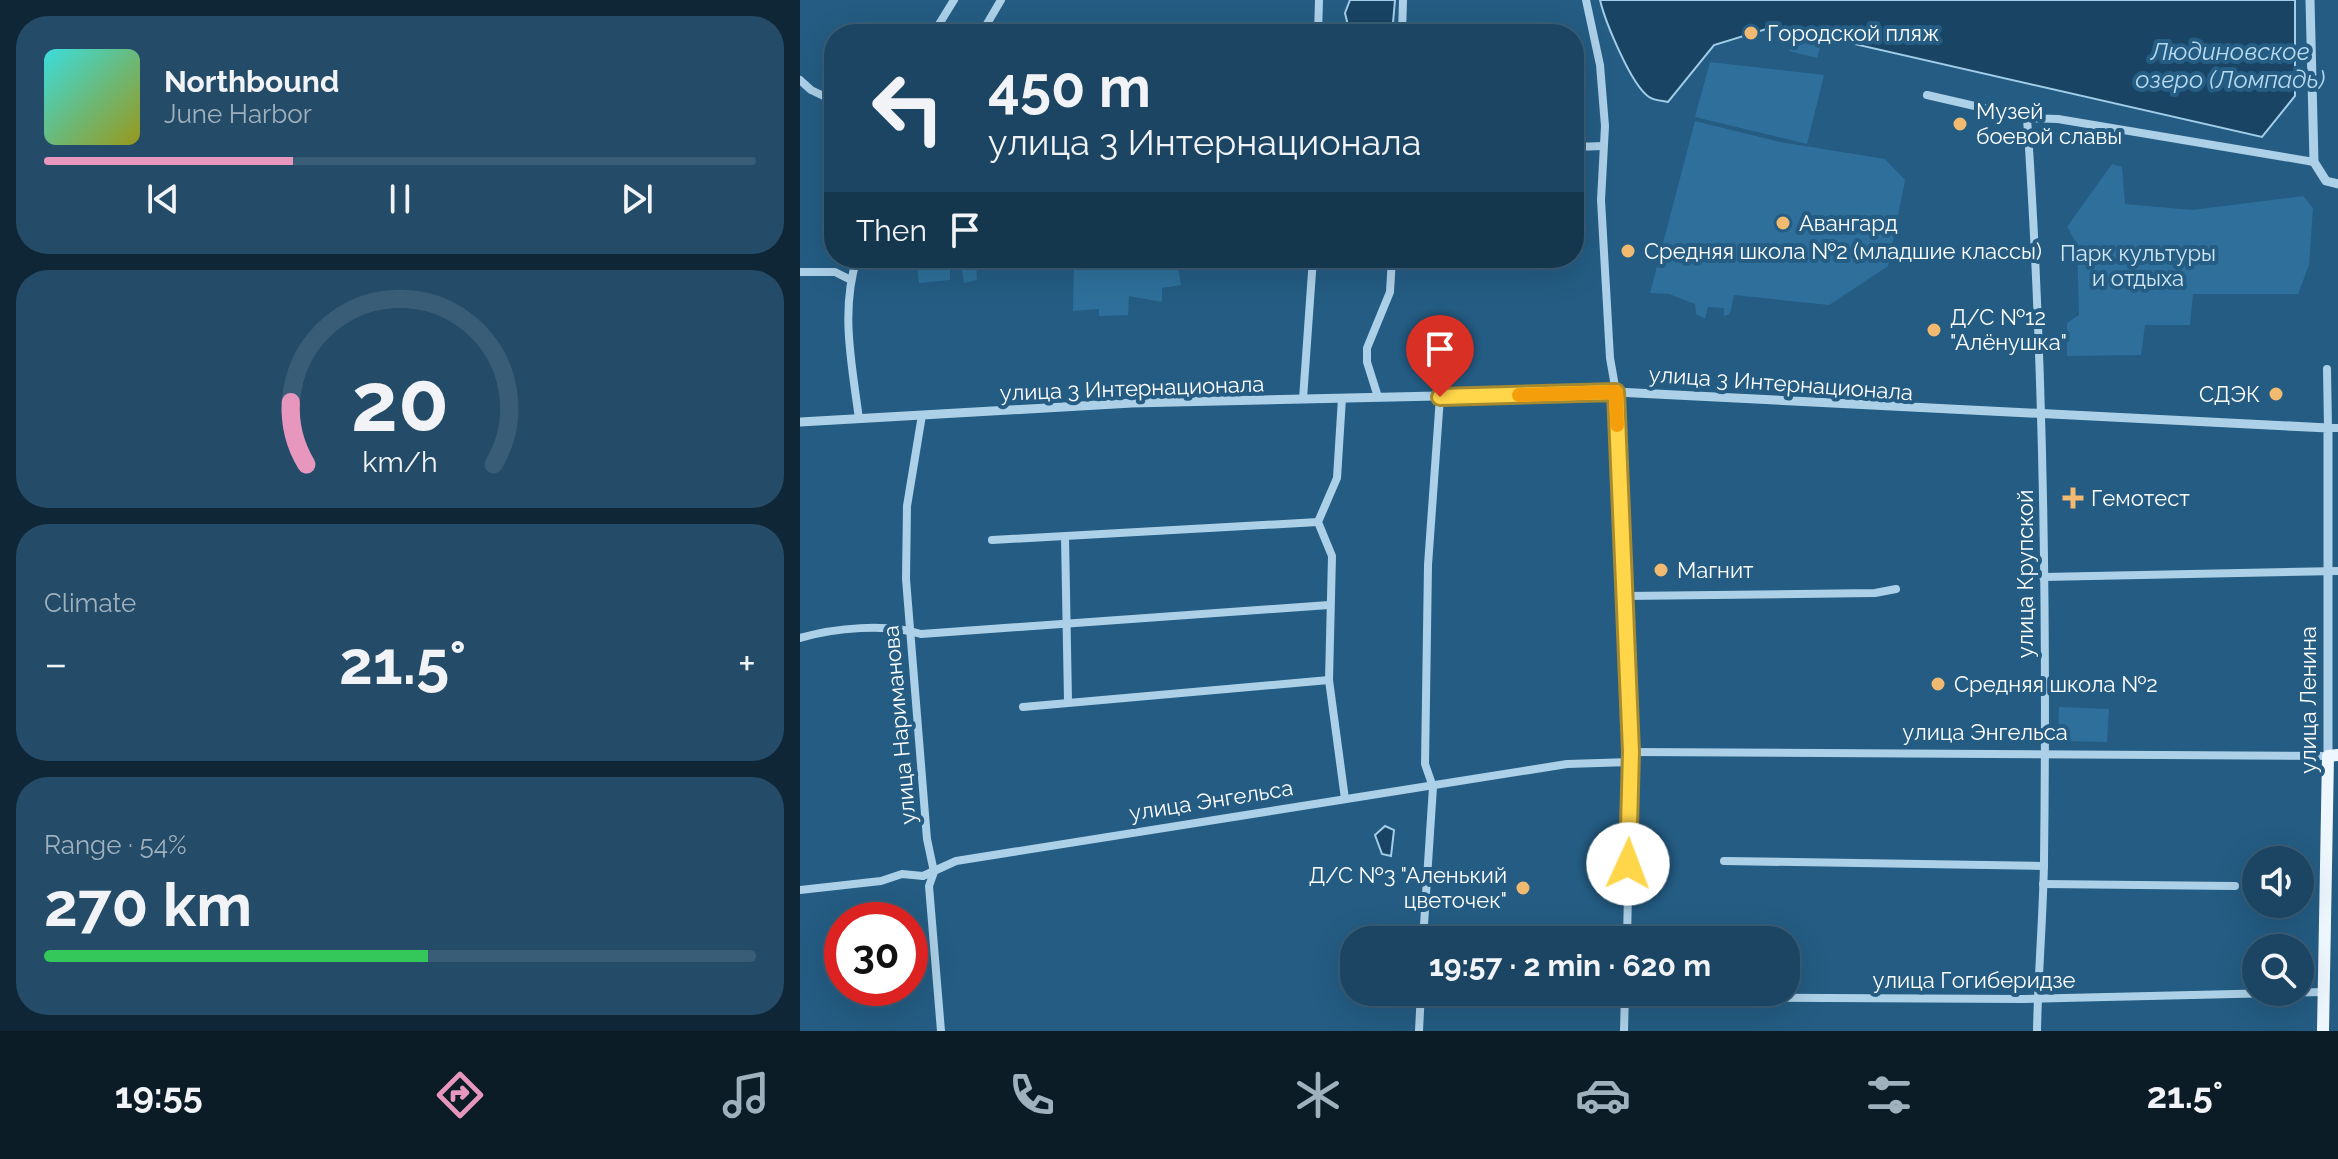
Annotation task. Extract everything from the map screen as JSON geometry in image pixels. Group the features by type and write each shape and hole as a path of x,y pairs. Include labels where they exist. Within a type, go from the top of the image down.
{"main road":[{"name":"улица Ленина","path":"2323,1031 2333,756"}],"street":[{"path":"939,24 954,0"},
{"path":"987,24 1001,0"},
{"path":"1318,24 1319,0"},
{"path":"1402,24 1403,0"},
{"path":"1586,0 1590,32 1600,65 1601,200 1610,358 1616,392 1631,757 1627,926"},
{"path":"2310,0 2314,162 2326,181 2338,184"},
{"path":"800,80 824,96"},
{"path":"1927,95 2027,118 2058,119 2314,162"},
{"name":"улица Крупской","path":"2027,118 2043,414 2044,866 2037,1031"},
{"path":"1584,147 1603,146"},
{"path":"854,268 847,323 859,419"},
{"path":"1303,399 1312,268"},
{"path":"1378,397 1367,362 1367,348 1390,292 1391,268"},
{"path":"800,272 835,272 851,280"},
{"name":"улица Ленина","path":"2327,369 2333,428 2333,756"},
{"name":"улица 3 Интернационала","path":"800,422 1132,403 1616,392 2333,428"},
{"path":"1424,926 1433,787 1425,764 1427,611 1440,397"},
{"path":"1342,398 1337,478 1318,522 1332,556 1329,680 1345,799"},
{"name":"улица Нариманова","path":"922,415 907,506 908,630 927,839 934,872 929,886 941,1031"},
{"path":"992,540 1318,522"},
{"path":"1065,537 1068,701"},
{"path":"2043,577 2333,571"},
{"path":"1625,596 1875,593 1896,589"},
{"path":"800,638 818,633 908,630 921,634 1329,605"},
{"path":"1023,707 1329,680"},
{"name":"улица Энгельса","path":"800,890 881,881 902,874 923,876 956,861 1567,764 1631,757 2045,752 2333,756"},
{"path":"1724,861 2044,866"},
{"path":"2043,884 2235,886"},
{"name":"улица Гогиберидзе","path":"1800,996 2038,999 2323,992"},
{"path":"1419,1031 1420,1006"},
{"path":"1624,1031 1625,1006"}],"green space":[{"path":"1792,38 1821,44 1817,58 1789,51"},
{"path":"1710,62 1824,75 1807,144 1695,117"},
{"name":"Авангард","path":"1695,121 1780,142 1885,159 1905,180 1888,266 1829,305 1734,295 1730,314 1724,316 1724,308 1708,307 1705,319 1696,314 1695,304 1669,294 1650,293"},
{"name":"Парк культуры и отдыха","path":"2112,164 2122,167 2125,204 2192,210 2303,196 2313,208 2309,265 2298,294 2193,294 2190,325 2145,325 2141,355 2067,356 2067,323 2079,315 2077,244 2067,227"},
{"path":"917,268 950,268 950,280 919,283"},
{"path":"962,268 976,268 977,280 964,283"},
{"path":"1074,268 1178,268 1181,285 1162,288 1162,302 1129,296 1128,315 1099,316 1099,309 1073,311"},
{"path":"2059,707 2109,709 2107,742 2058,741"}],"water":[{"path":"1350,0 1395,0 1393,24 1348,24 1345,13"},
{"name":"Людиновское озеро (Ломпадь)","path":"1600,0 2295,0 2295,96 2262,137 1776,26 1714,45 1668,102 1649,97 1634,80 1613,37"},
{"path":"1385,826 1394,830 1391,856 1382,854 1375,835"}],"slow traffic":[{"path":"1519,395 1616,392 1617,425"}],"place":[{"name":"Городской пляж","path":"1751,33"},
{"name":"Музей боевой славы","path":"1960,124"},
{"name":"Авангард","path":"1783,223"},
{"name":"Средняя школа №2 (младшие классы)","path":"1628,251"},
{"name":"Д/С №12 \"Алёнушка\"","path":"1934,330"},
{"name":"СДЭК","path":"2276,394"},
{"name":"Гемотест","path":"2073,498"},
{"name":"Магнит","path":"1661,570"},
{"name":"Средняя школа №2","path":"1938,684"},
{"name":"Д/С №3 \"Аленький цветочек\"","path":"1523,888"}],"route":[{"path":"1440,397 1616,392 1631,752 1628,864"}]}
